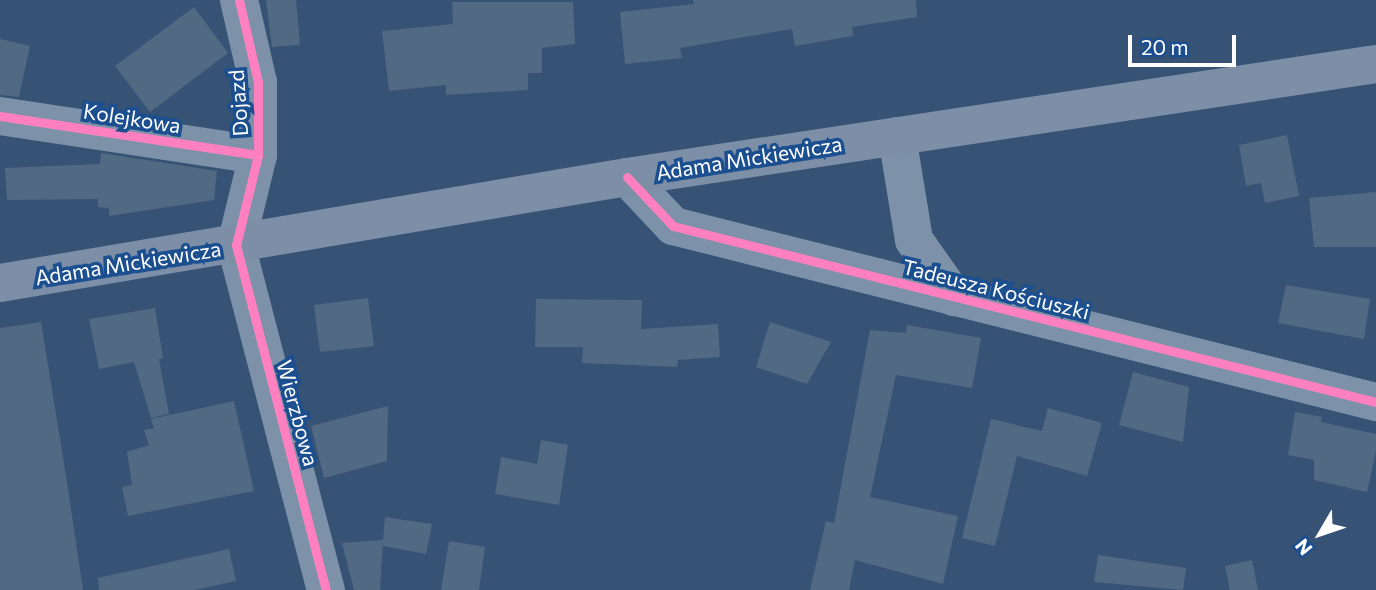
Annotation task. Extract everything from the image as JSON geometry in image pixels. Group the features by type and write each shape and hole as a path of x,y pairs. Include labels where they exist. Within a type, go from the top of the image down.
{"main road":[{"name":"Adama Mickiewicza","path":"0,283 627,177 1376,64"}],"street":[{"name":"Dojazd","path":"236,245 258,155 258,82 239,0"},
{"name":"Kolejkowa","path":"0,116 258,155"},
{"path":"897,136 914,240 954,297"},
{"name":"Tadeusza Kościuszki","path":"627,177 673,226 1376,402"},
{"name":"Wierzbowa","path":"236,245 326,590"}],"building":[{"path":"266,0 296,0 300,45 272,47"},
{"path":"693,0 916,0 917,17 852,27 853,36 795,46 792,29 680,48 682,58 625,64 620,12 694,4"},
{"path":"452,2 573,2 575,44 542,48 542,73 528,73 528,90 446,95 446,85 389,91 382,31 453,24"},
{"path":"194,7 228,53 150,112 115,66"},
{"path":"0,39 30,46 19,97 0,95"},
{"path":"1287,135 1299,196 1265,203 1261,183 1246,186 1239,145"},
{"path":"101,153 217,171 214,200 109,216 109,208 98,207 98,199 7,200 5,168 100,164"},
{"path":"1376,192 1376,247 1314,247 1309,198"},
{"path":"1286,285 1370,299 1364,339 1278,323"},
{"path":"368,298 374,346 320,352 314,305"},
{"path":"536,299 642,300 641,329 718,324 720,357 678,360 677,367 582,363 583,347 535,347"},
{"path":"155,308 163,358 159,359 169,414 151,418 134,362 99,369 89,319"},
{"path":"41,322 83,590 0,590 0,328"},
{"path":"770,322 831,342 807,384 756,367"},
{"path":"907,325 981,338 972,388 896,375 870,497 958,516 943,584 855,560 849,590 810,590 826,521 834,523 870,330 906,333"},
{"path":"1133,372 1189,387 1183,442 1119,425"},
{"path":"234,401 254,491 128,516 122,487 132,485 127,452 149,445 144,430 154,428 151,419"},
{"path":"388,406 387,461 324,478 311,426"},
{"path":"1048,408 1102,423 1087,476 1017,456 995,546 962,538 991,419 1042,431"},
{"path":"1295,412 1322,417 1321,422 1376,434 1376,451 1367,492 1314,480 1314,460 1288,455"},
{"path":"541,440 568,445 559,505 495,494 501,457 537,464"},
{"path":"385,517 432,524 426,554 383,546 383,541 380,590 354,590 342,543 383,540"},
{"path":"449,541 485,547 479,590 441,590"},
{"path":"229,549 236,581 194,590 99,590 98,578"},
{"path":"1098,555 1186,568 1183,590 1094,582"},
{"path":"1252,560 1258,590 1230,590 1225,566"}],"cycle path":[{"path":"239,0 258,82 258,155 236,245 326,590"},
{"path":"0,116 258,155"},
{"path":"627,177 673,226 1376,402"}]}
